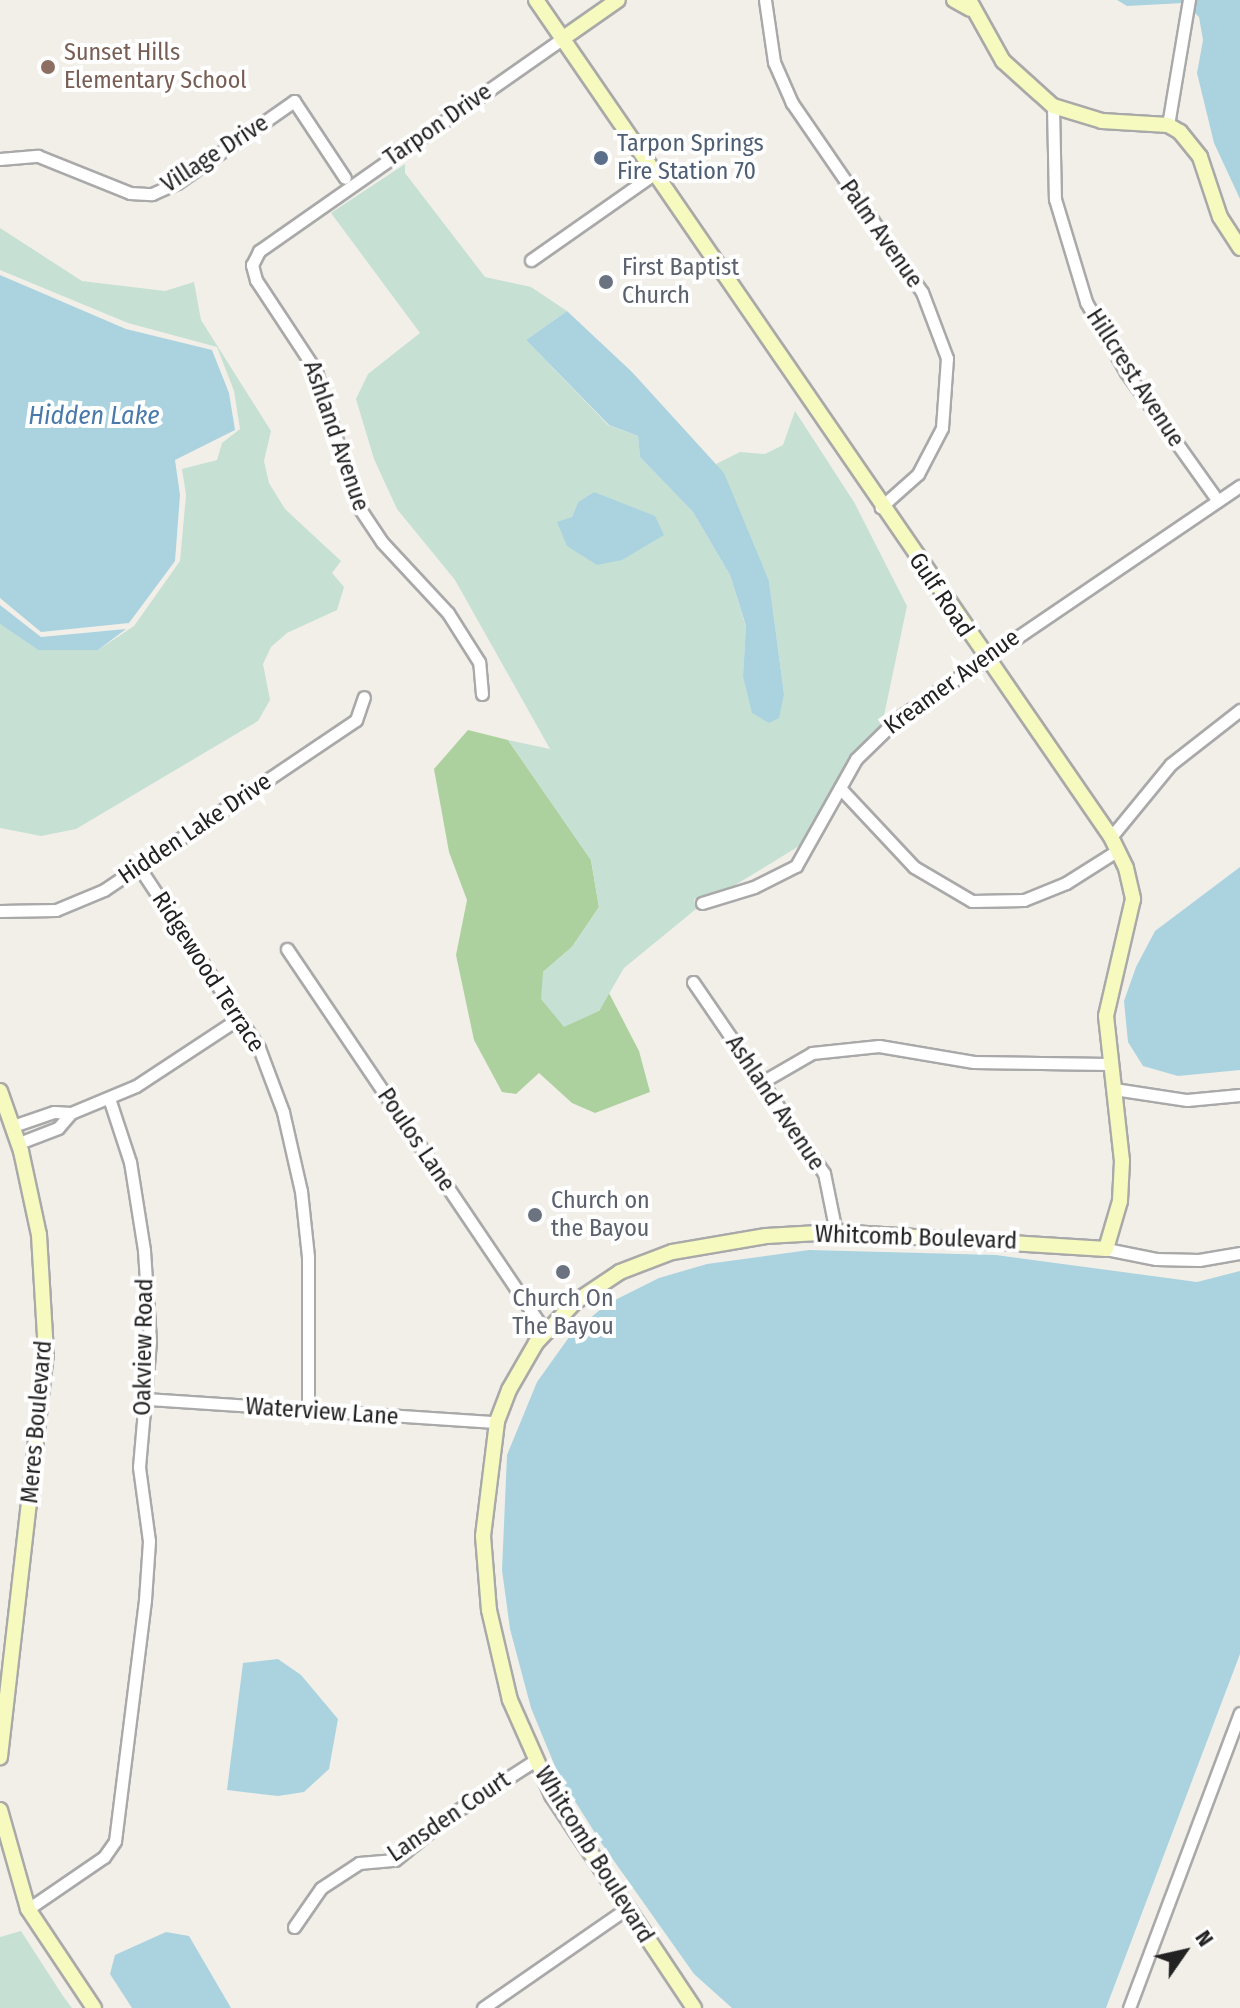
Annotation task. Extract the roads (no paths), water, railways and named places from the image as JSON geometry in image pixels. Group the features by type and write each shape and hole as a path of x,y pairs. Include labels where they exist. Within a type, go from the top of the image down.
{"street":[{"name":"Gulf Road","path":"536,0 1114,843 1133,899 1108,999 1108,1064 1114,1089 1123,1182 1106,1249"},
{"name":"Tarpon Drive","path":"259,251 618,0"},
{"name":"Palm Avenue","path":"765,0 774,62 792,103 922,292 947,358 942,428 918,474 881,507"},
{"path":"954,0 969,4 1003,61 1053,106 1102,121 1168,125 1192,143 1220,217 1240,248"},
{"path":"1168,125 1189,0"},
{"name":"Village Drive","path":"0,159 38,156 130,193 152,194 177,183 294,101 345,178"},
{"name":"Hillcrest Avenue","path":"1053,106 1055,199 1086,302 1126,372 1218,501"},
{"path":"531,260 654,174"},
{"name":"Ashland Avenue","path":"259,251 252,265 256,280 316,371 356,503 382,542 448,613 479,662 482,694"},
{"name":"Kreamer Avenue","path":"702,903 754,887 796,866 856,759 879,735 984,657 1240,486"},
{"name":"Hidden Lake Drive","path":"0,911 67,907 139,867 356,720 364,697"},
{"path":"840,788 914,867 972,901 1024,900 1066,883 1114,843 1171,764 1240,710"},
{"name":"Ridgewood Terrace","path":"139,867 266,1062 301,1191 310,1328 308,1411"},
{"name":"Poulos Lane","path":"287,949 545,1332"},
{"name":"Ashland Avenue","path":"693,982 826,1177 836,1232"},
{"path":"13,1126 54,1112 71,1113 109,1098 239,1018"},
{"path":"762,1082 812,1053 879,1046 974,1062 1108,1064"},
{"path":"1114,1089 1187,1100 1240,1095"},
{"name":"Meres Boulevard","path":"0,1091 19,1143 39,1235 46,1353 3,1690 0,1757"},
{"name":"Oakview Road","path":"28,1909 112,1847 145,1600 149,1541 139,1467 150,1341 143,1240 130,1162 109,1098"},
{"path":"19,1143 58,1128 71,1113"},
{"name":"Whitcomb Boulevard","path":"694,2008 626,1909 534,1761 503,1676 486,1584 484,1517 497,1422 520,1368 545,1332 593,1289 641,1262 726,1242 836,1232 1106,1249 1141,1258 1184,1260 1240,1253"},
{"name":"Waterview Lane","path":"147,1399 497,1422"},
{"path":"1129,2008 1240,1713"},
{"name":"Lansden Court","path":"294,1927 321,1888 359,1863 395,1860 449,1816 534,1761"},
{"path":"0,1810 15,1879 28,1909 94,2008"},
{"path":"483,2008 626,1909"}],"water":[{"path":"1117,0 1240,0 1240,199 1214,143 1197,73 1203,40 1199,17 1184,3 1127,6"},
{"name":"Hidden Lake","path":"0,275 126,329 212,350 229,393 235,430 175,460 180,495 175,561 129,623 41,632 0,598"},
{"path":"567,311 632,372 724,473 769,581 784,694 779,718 769,723 752,713 743,676 746,626 730,575 693,512 640,457 638,436 609,425 526,340"},
{"path":"594,492 655,516 664,535 622,560 597,565 567,546 557,522 572,517 578,502"},
{"path":"0,605 41,637 126,629 98,650 38,650 0,624"},
{"path":"1240,867 1240,1070 1178,1076 1143,1066 1128,1042 1124,1001 1136,967 1155,931"},
{"path":"809,1250 996,1255 1197,1282 1240,1271 1240,1654 1106,2008 732,2008 694,1974 602,1844 559,1776 531,1708 510,1629 502,1570 507,1455 537,1382 572,1333 607,1304 659,1278 707,1264"},
{"path":"278,1659 301,1675 338,1719 329,1769 304,1792 278,1796 227,1790 243,1663"},
{"path":"166,1932 189,1936 231,2008 132,2008 110,1974 115,1955"}],"place":[{"name":"Sunset Hills Elementary School","path":"48,67"},
{"name":"Tarpon Springs Fire Station 70","path":"601,158"},
{"name":"First Baptist Church","path":"606,282"},
{"name":"Church on the Bayou","path":"535,1215"},
{"name":"Church On The Bayou","path":"563,1272"}]}
